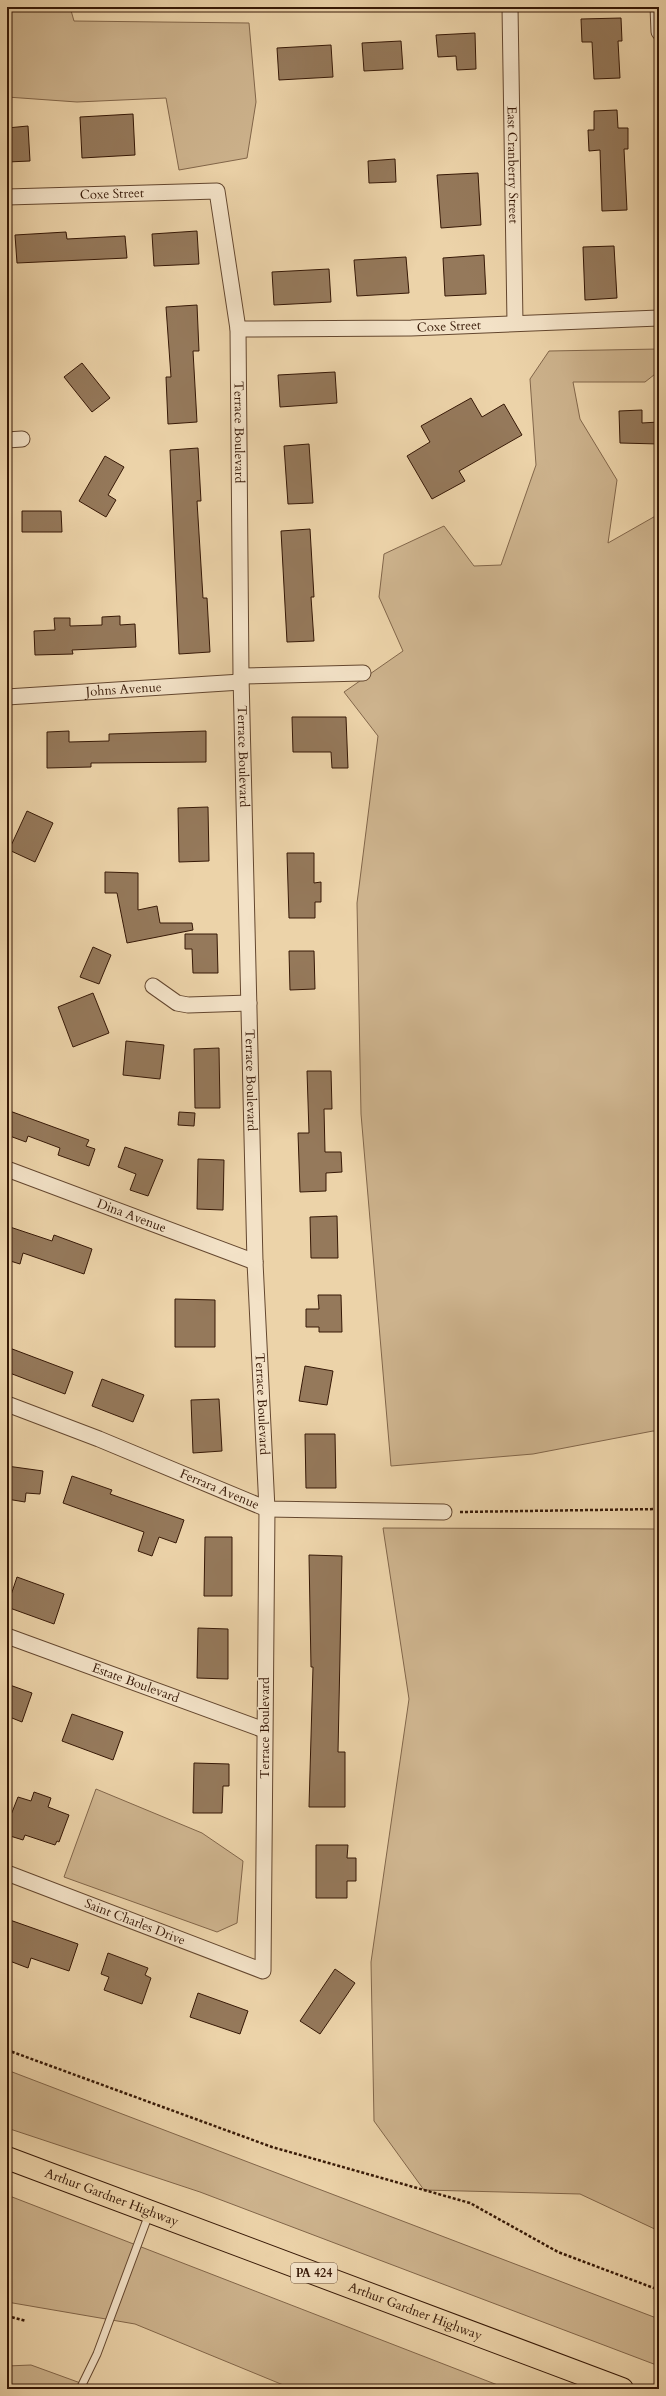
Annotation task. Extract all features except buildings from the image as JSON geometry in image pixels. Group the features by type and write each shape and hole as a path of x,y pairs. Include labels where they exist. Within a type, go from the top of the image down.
{"main road":[{"name":"Arthur Gardner Highway","path":"7,2158 622,2389"}],"street":[{"name":"East Cranberry Street","path":"510,7 515,323"},
{"path":"658,7 659,32"},
{"name":"Coxe Street","path":"7,197 217,191"},
{"name":"Terrace Boulevard","path":"217,191 238,329 241,679 255,1262 267,1509 264,1730 264,1971"},
{"name":"Coxe Street","path":"238,329 411,328 659,318"},
{"path":"7,440 22,440"},
{"name":"Johns Avenue","path":"7,697 241,679 363,673"},
{"path":"152,986 177,1003 188,1005 249,1003"},
{"name":"Dina Avenue","path":"7,1169 255,1262"},
{"name":"Ferrara Avenue","path":"7,1404 99,1439 267,1509 444,1512"},
{"name":"Estate Boulevard","path":"7,1636 264,1730"},
{"name":"Saint Charles Drive","path":"7,1873 264,1971"}],"lane":[{"path":"80,2389 97,2354 150,2212"}],"path":[{"path":"444,1512 659,1509"},
{"path":"7,2050 272,2147 470,2203 558,2252 659,2290"},
{"path":"7,2316 26,2321"}],"shaded area":[{"path":"7,7 70,7 74,21 249,23 256,102 247,158 179,170 166,98 77,102 7,97"},
{"path":"659,349 659,371 645,382 573,382 580,419 617,480 608,543 659,514 659,1432 653,1431 533,1454 391,1466 361,1114 357,903 378,736 344,692 403,651 379,597 384,554 444,526 474,566 501,565 536,465 530,379 549,351"},
{"path":"383,1528 659,1529 659,2231 580,2194 424,2190 374,2121 371,1962 409,1699"},
{"path":"96,1789 202,1833 243,1861 237,1923 217,1932 64,1877"},
{"path":"7,2070 659,2319 659,2366 200,2192 7,2128"},
{"path":"7,2195 508,2389 293,2389 135,2324 7,2302"},
{"path":"31,2365 97,2389 7,2389 7,2366"}]}
